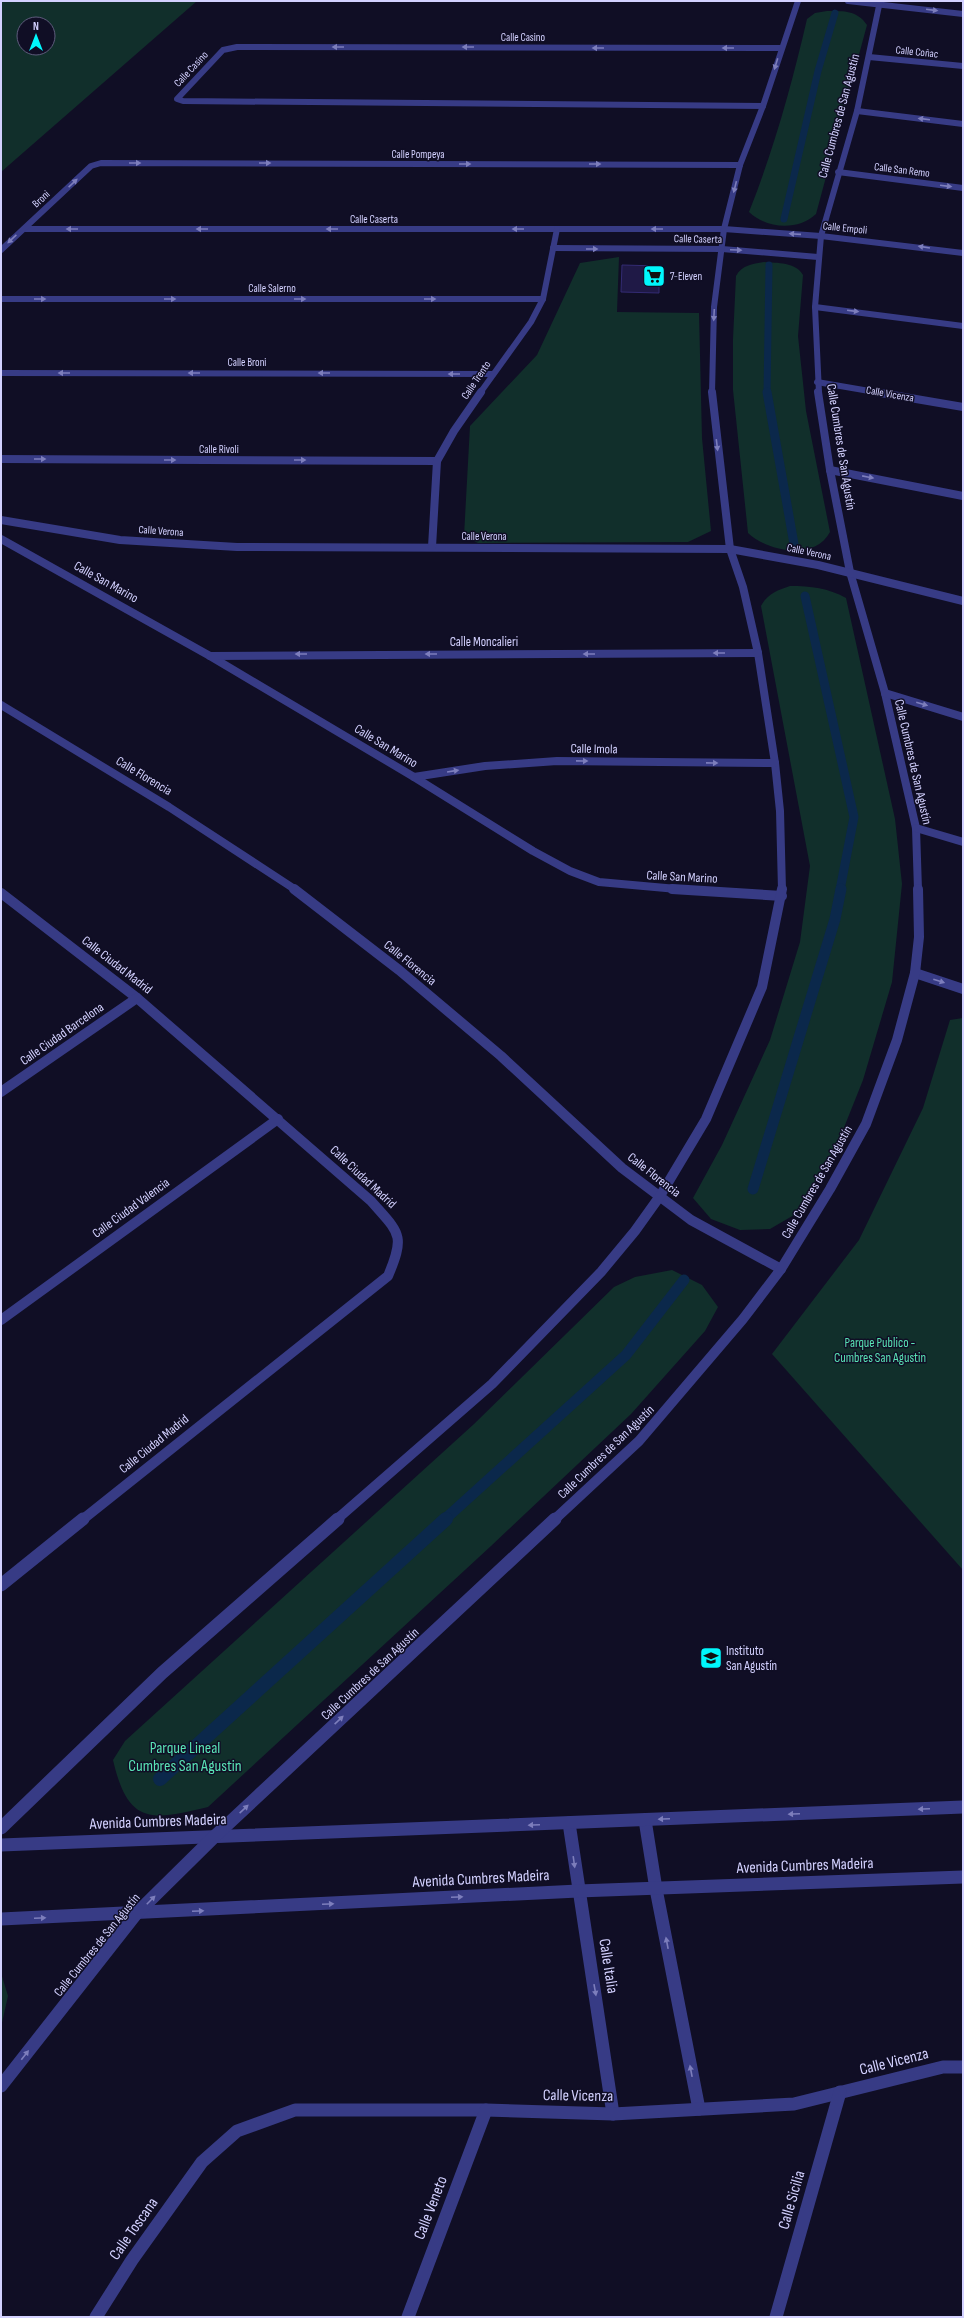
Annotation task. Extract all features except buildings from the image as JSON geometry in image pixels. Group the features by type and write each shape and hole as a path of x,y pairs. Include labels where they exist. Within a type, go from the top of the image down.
{"street":[{"path":"1,1828 162,1673 492,1384 601,1272 635,1231 660,1196 706,1119 762,987 782,896 780,811 775,763 758,653 743,586 730,549 711,381 714,307 724,229 740,165 763,106 781,48 798,1"},
{"path":"848,1 880,2 963,14"},
{"name":"Calle Cumbres de San Agustín","path":"1,2086 136,1914 214,1837 640,1441 699,1373 781,1269 830,1189 866,1124 897,1040 915,973 919,937 916,828 884,693 850,572 830,470 817,382 815,307 818,256 821,236 838,172 857,111 880,2"},
{"name":"Calle Casino","path":"763,106 183,101 177,99 223,50 237,46 781,48"},
{"name":"Calle Coñac","path":"869,57 963,66"},
{"path":"857,111 963,124"},
{"name":"Calle Pompeya","path":"96,164 740,165"},
{"name":"Broni","path":"1,250 96,164"},
{"name":"Calle San Remo","path":"838,172 963,188"},
{"name":"Calle Caserta","path":"24,229 724,229"},
{"name":"Calle Trento","path":"432,547 437,461 454,431 531,322 542,299 557,229"},
{"name":"Calle Empoli","path":"724,229 821,236 963,253"},
{"name":"Calle Caserta","path":"553,248 722,249 818,256"},
{"name":"Calle Salerno","path":"1,298 542,299"},
{"path":"815,307 963,326"},
{"name":"Calle Broni","path":"1,373 493,374"},
{"name":"Calle Vicenza","path":"817,382 963,407"},
{"name":"Calle Rivoli","path":"1,459 437,461"},
{"path":"830,470 963,496"},
{"name":"Calle Verona","path":"1,520 120,540 238,548 432,547 730,549 772,555 850,572 963,601"},
{"name":"Calle San Marino","path":"1,539 210,656 414,777 533,851 570,871 599,882 636,887 782,896"},
{"name":"Calle Moncalieri","path":"210,656 758,653"},
{"path":"884,693 963,716"},
{"name":"Calle Florencia","path":"1,705 169,807 306,897 411,980 501,1056 622,1168 691,1220 781,1269"},
{"name":"Calle Imola","path":"414,777 484,766 557,761 775,763"},
{"path":"916,828 963,842"},
{"name":"Calle Ciudad Madrid","path":"1,893 137,998 278,1119 372,1201 392,1225 399,1239 397,1255 388,1276 1,1585"},
{"path":"915,973 963,989"},
{"name":"Calle Ciudad Barcelona","path":"1,1092 137,998"},
{"name":"Calle Ciudad Valencia","path":"1,1320 278,1119"},
{"name":"Avenida Cumbres Madeira","path":"1,1845 963,1807"},
{"path":"645,1820 656,1889 698,2109"},
{"name":"Calle Italia","path":"569,1823 578,1891 613,2114"},
{"name":"Avenida Cumbres Madeira","path":"1,1919 136,1914 578,1891 963,1877"},
{"name":"Calle Vicenza","path":"202,2162 237,2131 295,2110 486,2110 613,2114 794,2104 943,2068 963,2066"},
{"name":"Calle Sicilia","path":"776,2317 840,2092"},
{"name":"Calle Veneto","path":"408,2317 486,2110"},
{"name":"Calle Toscana","path":"96,2317 132,2260 202,2162"}],"green space":[{"path":"1,1 197,1 1,172"},
{"path":"827,11 849,12 859,16 867,25 816,214 800,223 782,226 773,225 756,218 749,212 782,116 807,19 815,13"},
{"path":"619,257 617,312 699,313 702,438 711,531 688,542 478,543 464,536 470,426 537,355 580,263"},
{"path":"764,262 791,265 803,275 798,336 806,411 830,532 823,541 814,547 803,550 779,549 757,540 748,533 733,390 733,339 736,276 744,267 751,264"},
{"path":"790,586 819,588 846,598 895,819 902,884 892,982 863,1080 837,1145 794,1215 770,1229 740,1230 711,1219 693,1198 722,1145 770,1040 800,942 810,866 761,606 770,595"},
{"name":"Parque Publico - Cumbres San Agustin","path":"963,1018 963,1570 772,1354 859,1240 923,1108 950,1020"},
{"name":"Parque Lineal Cumbres San Agustin","path":"672,1270 702,1285 718,1307 705,1331 631,1414 491,1546 208,1807 171,1815 157,1815 145,1813 135,1807 126,1797 119,1781 113,1760 125,1741 474,1424 614,1287 635,1277"},
{"path":"1,1973 8,1996 1,2027"}],"waterway":[{"path":"784,219 818,71 835,13"},
{"path":"767,392 769,265"},
{"path":"767,392 794,544"},
{"path":"805,596 854,817 840,890"},
{"path":"753,1189 835,919 841,889"},
{"path":"444,1520 626,1355 684,1280"},
{"path":"160,1779 446,1519"}],"place":[{"name":"7-Eleven","path":"654,276"},
{"name":"Instituto San Agustín","path":"711,1658"}]}
